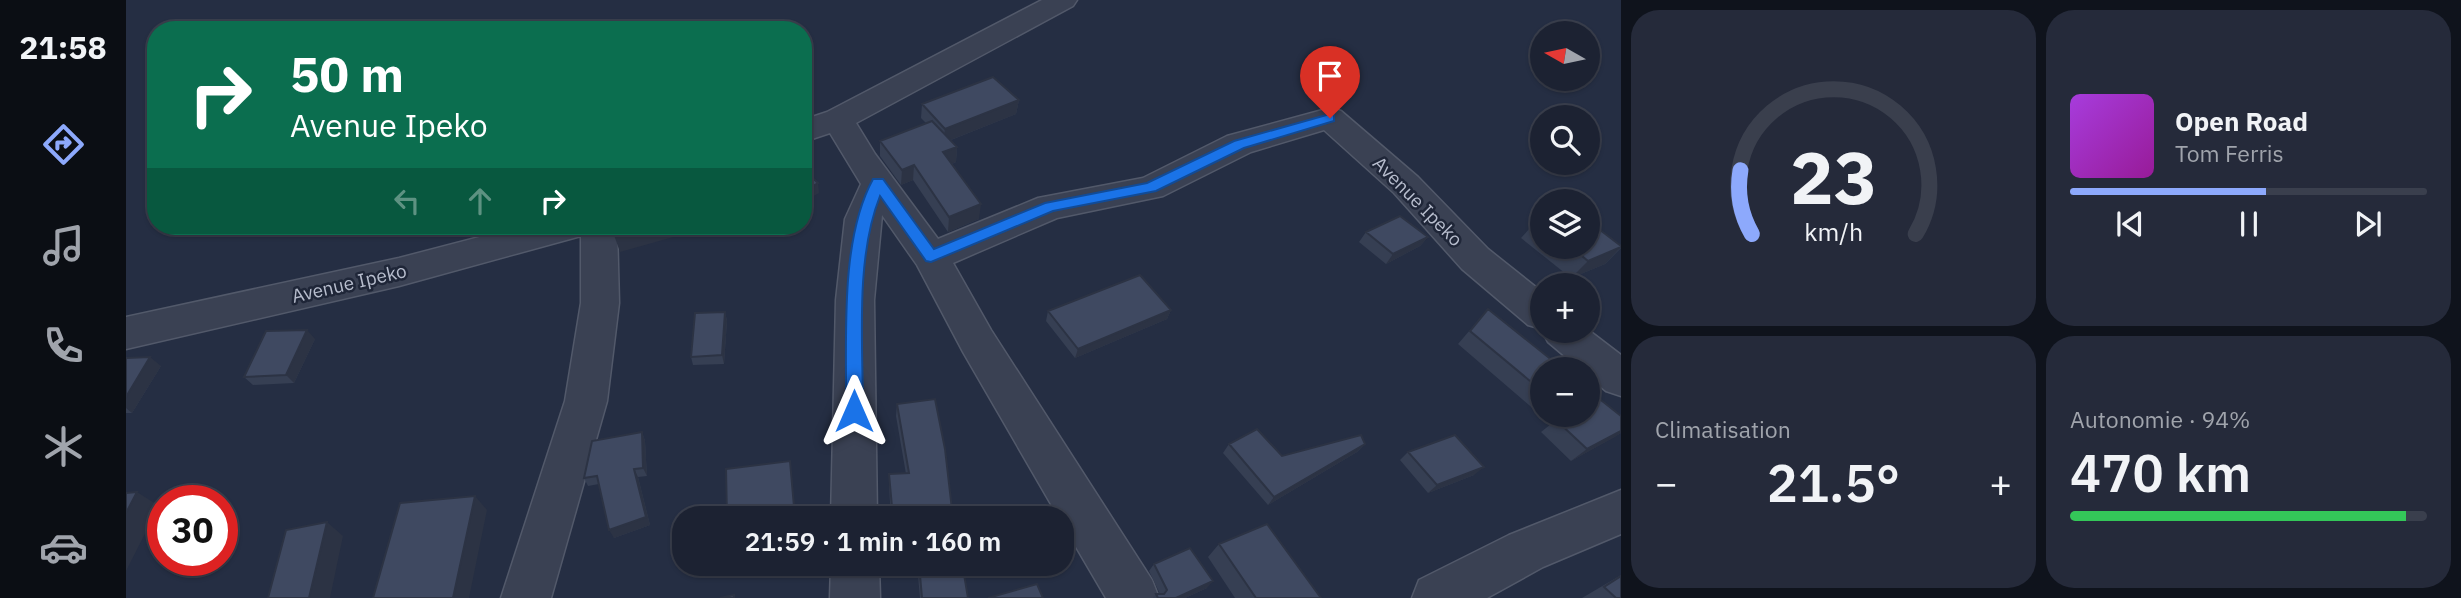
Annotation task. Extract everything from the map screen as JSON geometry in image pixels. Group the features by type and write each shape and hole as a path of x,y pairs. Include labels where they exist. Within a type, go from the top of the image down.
{"street":[{"path":"1063,0 821,126 878,183 931,257 977,341 1134,598"},
{"name":"Avenue Ipeko","path":"931,257 1050,207 1151,188 1239,144 1330,118 1406,185 1475,259 1530,304"},
{"path":"854,506 855,300 863,219 878,183"},
{"name":"Avenue Ipeko","path":"126,333 399,272 537,235"},
{"path":"526,598 586,401 600,303 599,235"},
{"path":"1577,343 1621,379"},
{"path":"1437,598 1526,551 1621,512"},
{"path":"855,576 855,598"}],"building":[{"path":"993,77 1019,100 945,129 922,104"},
{"path":"932,121 957,147 943,152 981,204 949,217 914,165 902,170 880,141"},
{"path":"1400,216 1428,237 1393,254 1366,232"},
{"path":"1600,230 1621,246 1600,256"},
{"path":"1140,275 1171,310 1078,349 1048,311"},
{"path":"1488,309 1548,357 1530,357 1530,381 1470,331"},
{"path":"725,312 722,355 691,357 695,313"},
{"path":"307,330 286,375 244,377 266,331"},
{"path":"150,357 126,397 126,358"},
{"path":"935,399 945,449 952,506 892,506 889,474 909,473 897,404"},
{"path":"1600,399 1621,416 1621,431 1587,449 1563,427 1600,427"},
{"path":"1257,429 1282,456 1361,435 1365,444 1274,497 1229,444"},
{"path":"642,432 643,468 634,469 646,517 609,530 597,476 584,478 592,441"},
{"path":"1455,435 1484,467 1437,485 1408,452"},
{"path":"790,461 794,506 727,506 726,469"},
{"path":"137,492 126,513 126,493"},
{"path":"475,496 453,598 373,598 400,503"},
{"path":"327,522 309,598 268,598 286,530"},
{"path":"1267,524 1321,598 1256,598 1219,544"},
{"path":"1190,548 1213,581 1176,598 1158,598 1156,594 1164,594 1167,590 1154,564"},
{"path":"920,576 964,576 968,598 922,598"},
{"path":"1621,576 1621,598 1616,598 1604,587"},
{"path":"1037,584 1043,598 988,598"}],"route":[{"path":"854,411 855,300 863,219 878,183 931,257 1050,207 1151,188 1239,144 1330,118"}]}
